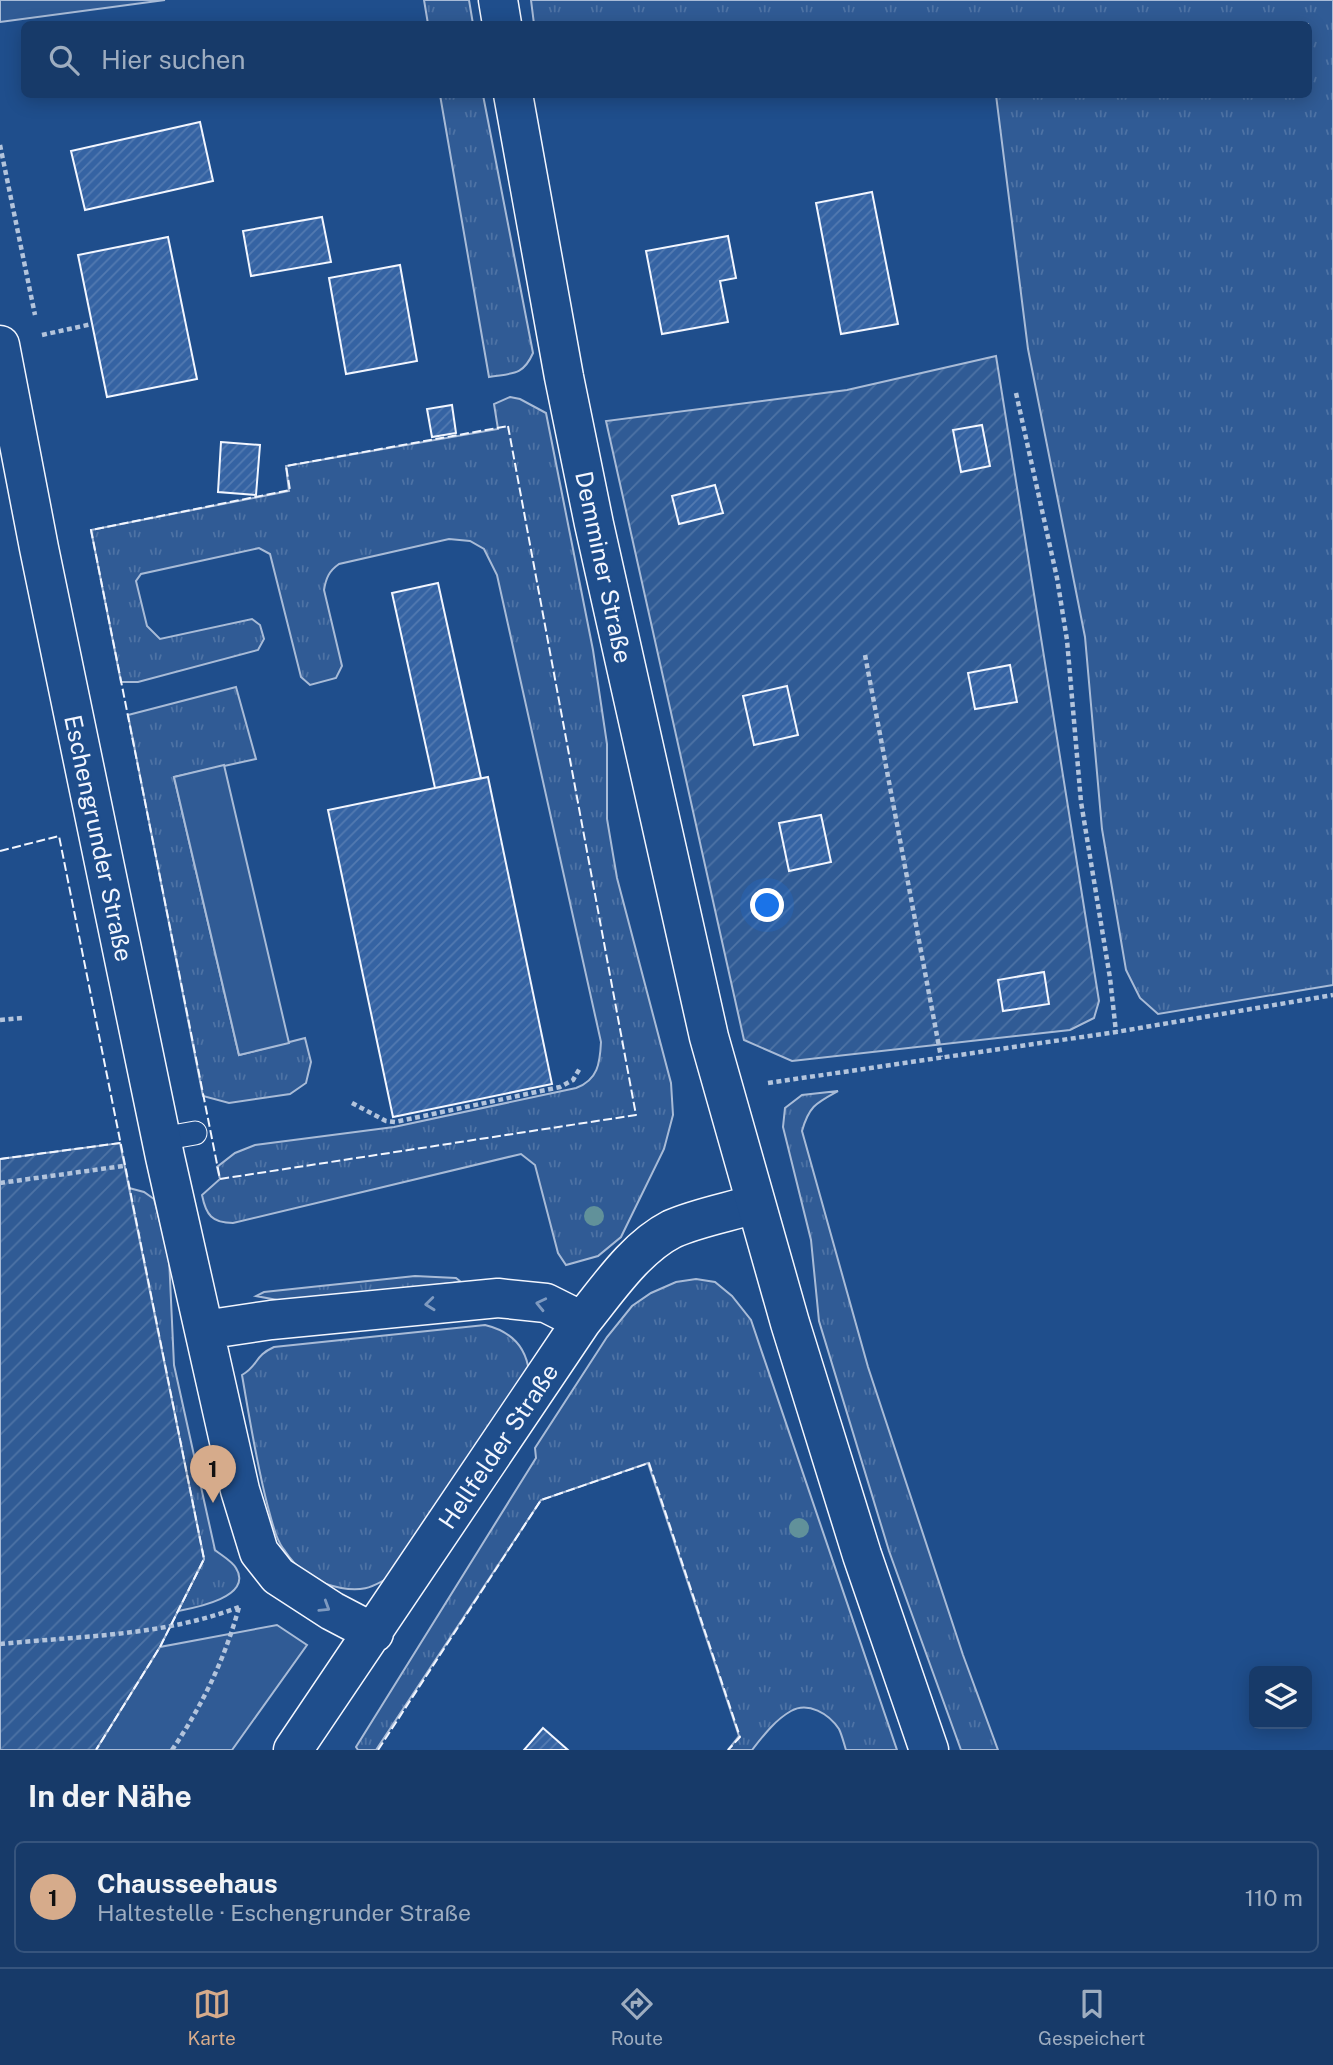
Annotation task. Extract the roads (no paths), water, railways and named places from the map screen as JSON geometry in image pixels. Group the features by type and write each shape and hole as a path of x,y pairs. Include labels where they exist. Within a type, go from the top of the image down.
{"street":[{"path":"498,0 502,21"},
{"name":"Demminer Straße","path":"514,98 564,377 594,524 709,1037 755,1204 862,1555 929,1750"},
{"name":"Eschengrunder Straße","path":"0,345 39,548 174,1143 204,1330 240,1490 259,1552 278,1576 332,1611 374,1633"},
{"name":"Hellfelder Straße","path":"293,1750 582,1321 621,1272 655,1239 675,1228 755,1204"},
{"path":"204,1330 271,1320 498,1298 546,1303 582,1321"}],"place":[{"name":"Chausseehaus","path":"213,1503"}]}
